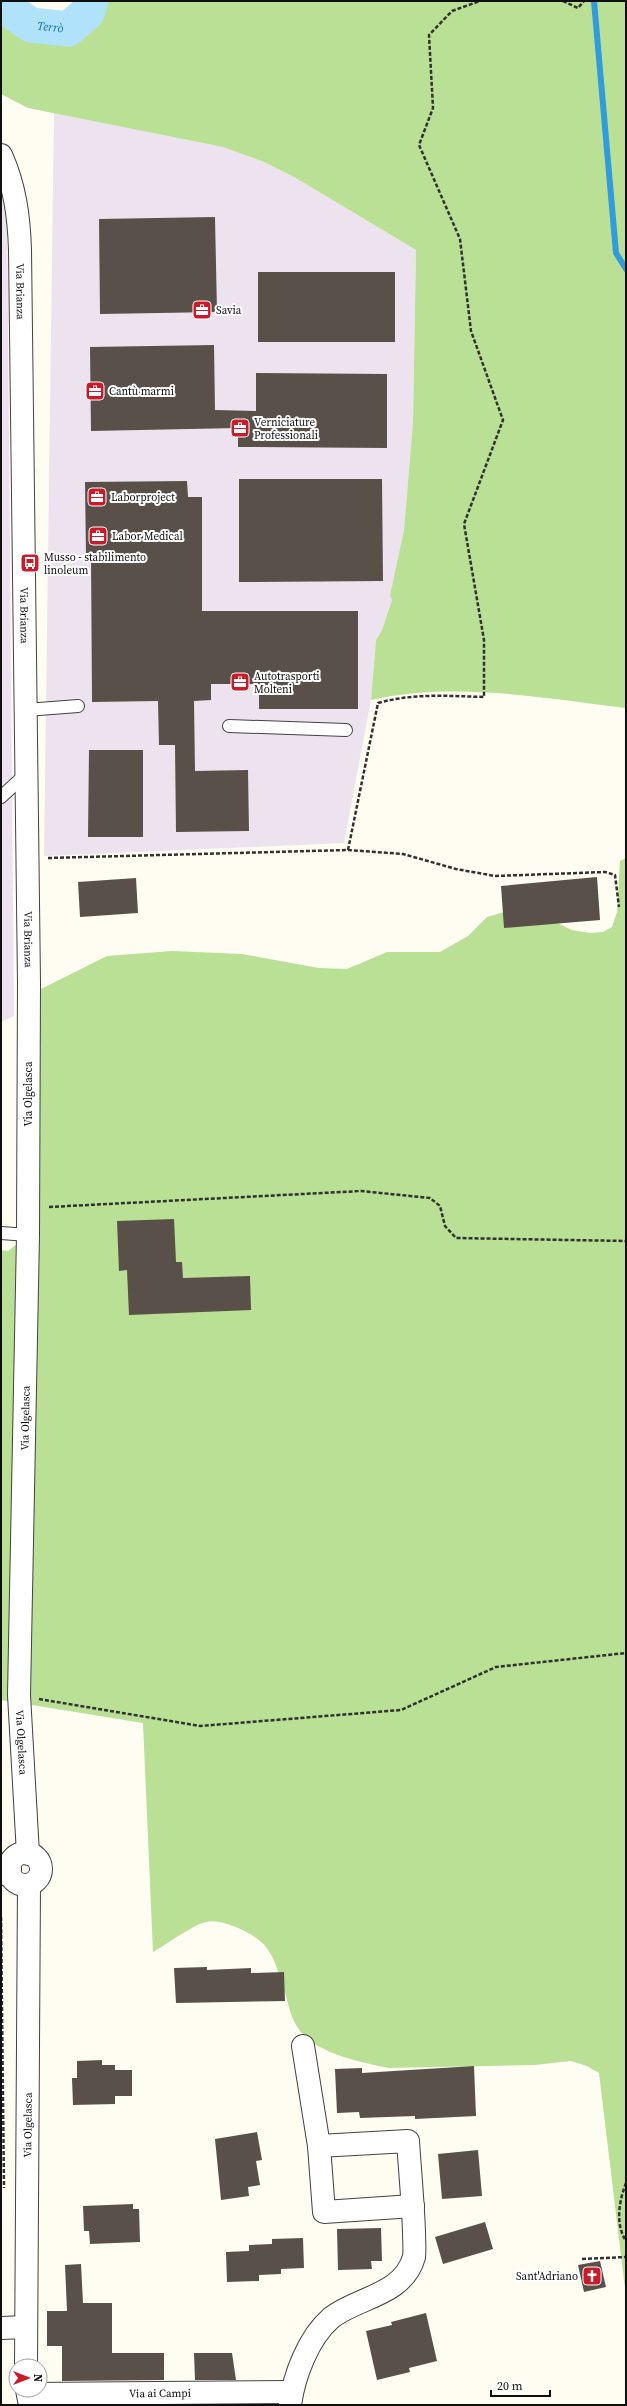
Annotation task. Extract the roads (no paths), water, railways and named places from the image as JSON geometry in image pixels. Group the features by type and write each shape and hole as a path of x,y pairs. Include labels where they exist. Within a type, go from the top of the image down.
{"street":[{"name":"Via Brianza","path":"1,155 14,190 19,216 29,983"},
{"name":"Via Olgelasca","path":"28,1854 19,1695 28,1235 29,983"},
{"path":"22,1854 28,1854 39,1861 41,1871 36,1881 29,1885 21,1885 5,1872 13,1859 22,1854"},
{"name":"Via Olgelasca","path":"26,2358 29,1885"},
{"path":"303,2046 319,2146 324,2212 413,2206"},
{"path":"291,2399 309,2346 331,2318 391,2287 406,2275 414,2256 413,2206 408,2141 319,2146"},
{"path":"1,2328 26,2327"},
{"name":"Via ai Campi","path":"48,2396 291,2399"}],"lane":[{"path":"26,710 78,706"},
{"path":"229,726 346,730"},
{"path":"1,797 26,774"},
{"path":"1,1233 28,1235"}],"waterway":[{"name":"Terrò","path":"1,4 31,25 68,29 87,13 91,1"},
{"path":"594,1 616,253 626,269"}],"place":[{"name":"Savia","path":"202,310"},
{"name":"Cantù marmi","path":"95,391"},
{"name":"Verniciature Professionali","path":"240,428"},
{"name":"Laborproject","path":"97,497"},
{"name":"Labor Medical","path":"98,536"},
{"name":"Musso - stabilimento linoleum","path":"30,563"},
{"name":"Autotrasporti Molteni","path":"240,682"},
{"name":"Sant'Adriano","path":"592,2276"}]}
